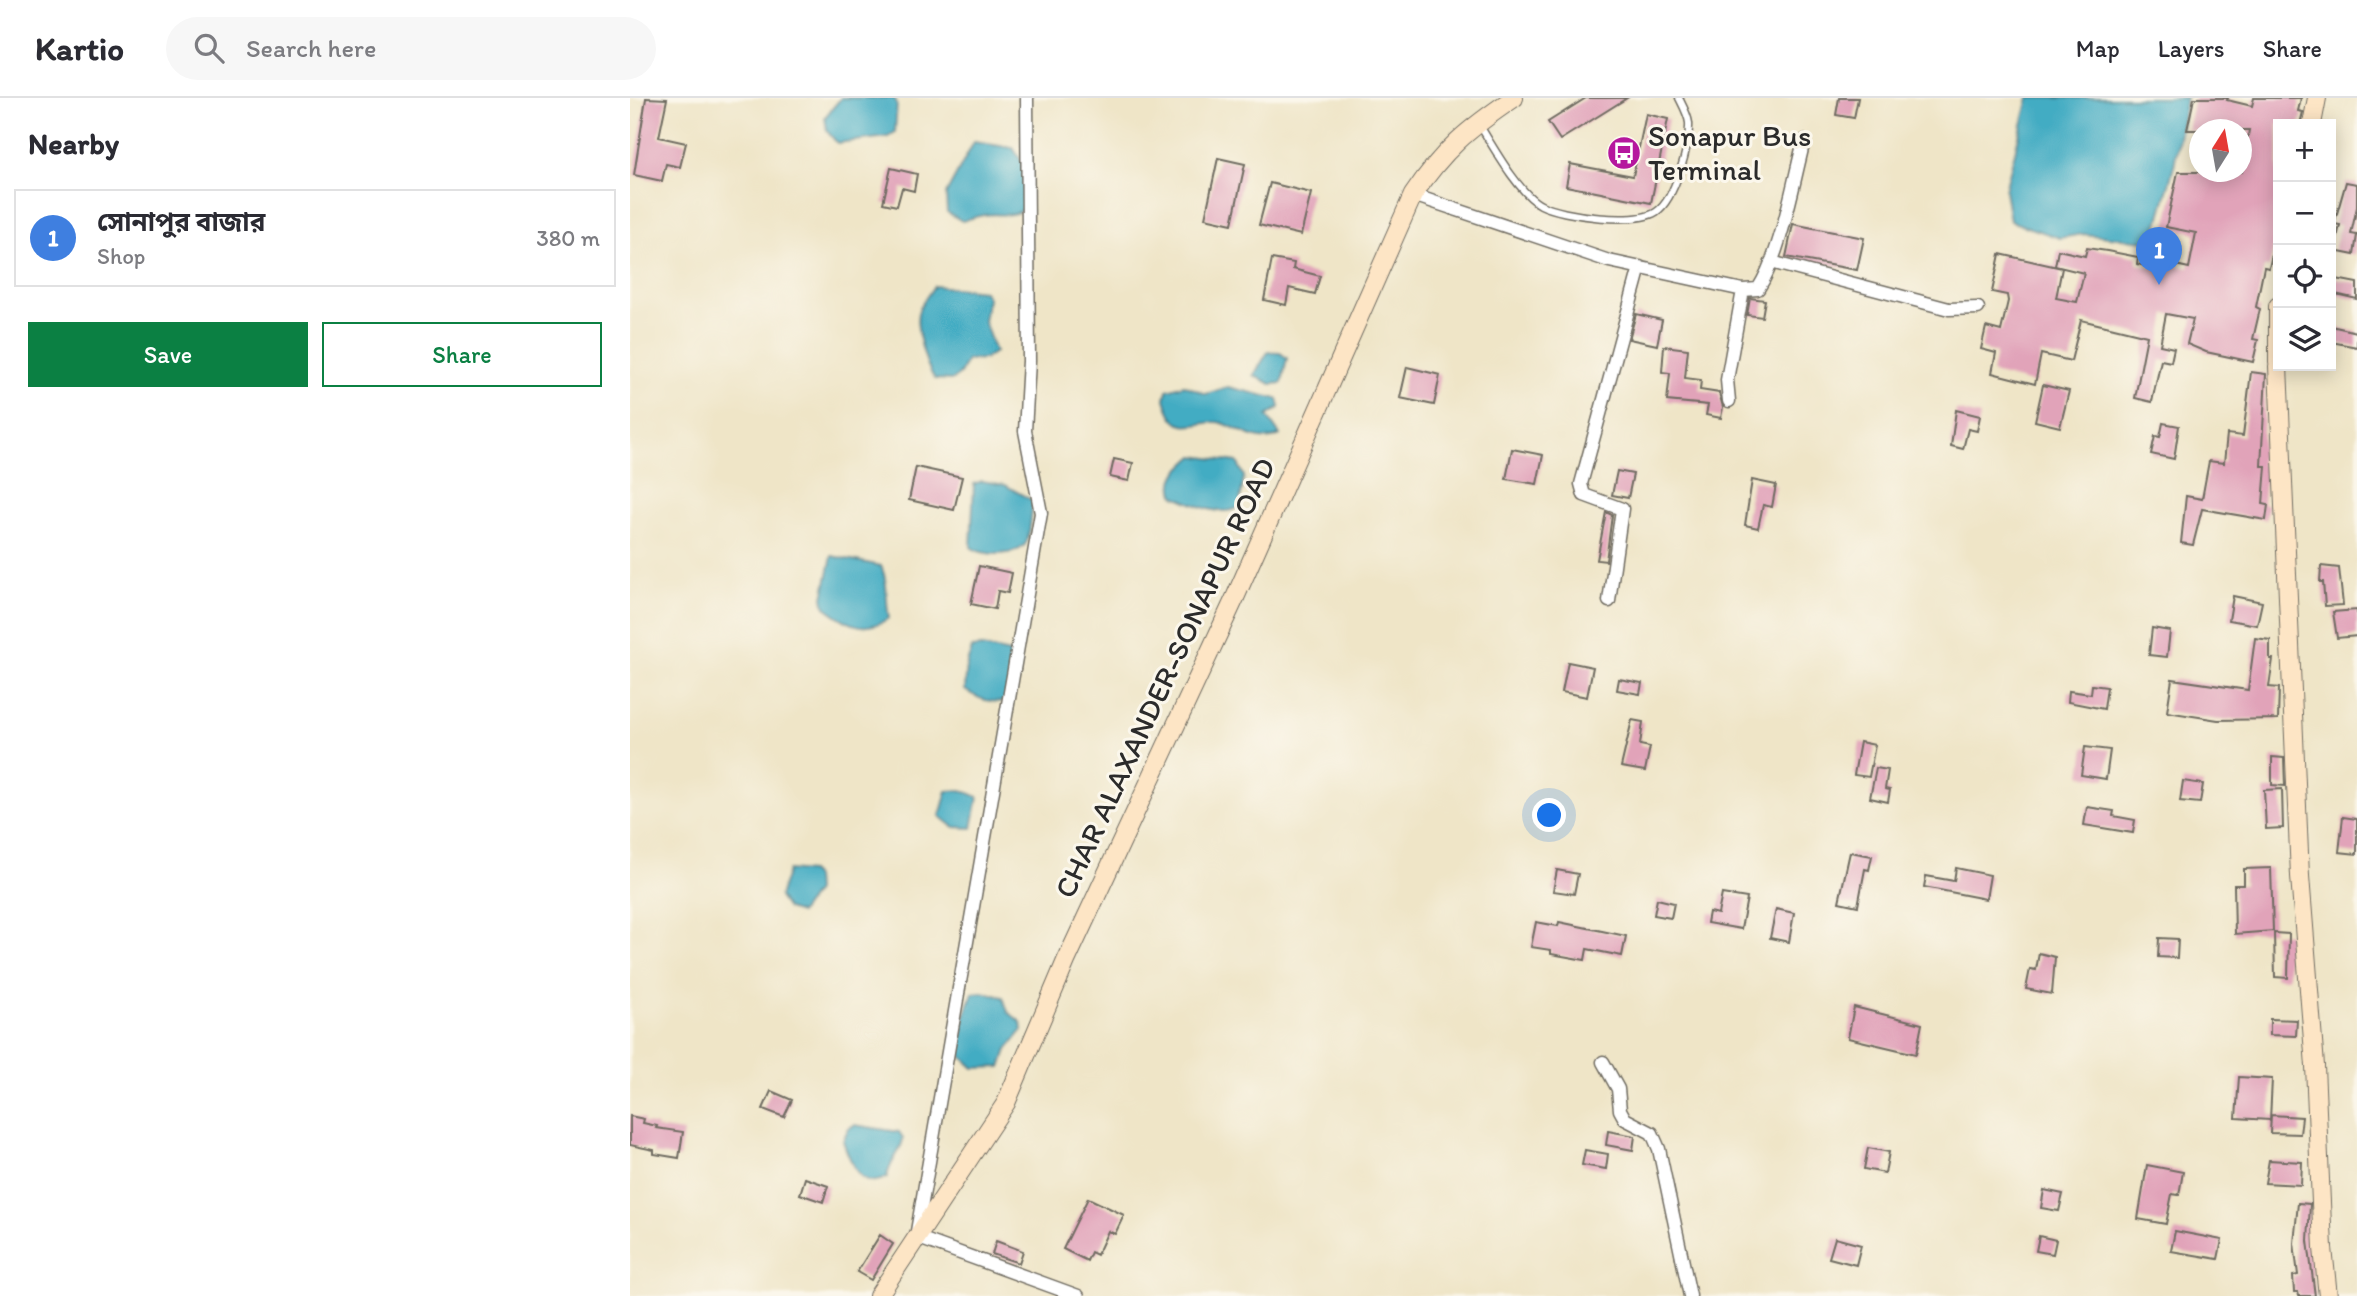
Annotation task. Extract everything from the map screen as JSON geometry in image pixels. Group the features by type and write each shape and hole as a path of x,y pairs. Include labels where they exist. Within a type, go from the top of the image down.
{"main road":[{"name":"CHAR ALAXANDER-SONAPUR ROAD","path":"878,1296 1006,1103 1066,961 1228,612 1413,195 1438,158 1478,122 1514,98"},
{"path":"2313,119 2317,98"},
{"path":"2278,371 2300,876 2315,1066 2323,1248 2328,1296"}],"street":[{"path":"1027,98 1029,361 1025,431 1041,513 916,1237 1078,1296"},
{"path":"1413,195 1609,261 1743,289 1758,289 1771,262 1804,141"},
{"path":"1771,262 1949,309 1978,308"},
{"path":"1609,601 1622,509 1584,495 1581,484 1640,267"},
{"path":"1730,401 1727,380 1743,289"},
{"path":"1603,1062 1618,1089 1620,1110 1625,1119 1652,1133 1658,1149 1690,1296"}],"lane":[{"path":"1478,122 1508,171 1540,205 1606,219 1640,219 1659,211 1670,193 1687,152 1689,121 1679,98"}],"water":[{"path":"841,98 894,98 897,103 895,132 888,137 837,143 827,131 825,117"},
{"path":"2029,98 2186,98 2174,166 2153,242 2083,234 2060,238 2010,221 2005,190"},
{"path":"974,142 1013,148 1022,162 1027,205 1022,210 1012,214 984,215 962,221 947,212 946,194"},
{"path":"934,286 984,291 988,298 984,321 995,352 984,359 967,360 960,374 952,380 935,379 924,356 919,335 919,310"},
{"path":"1268,352 1280,353 1287,358 1282,383 1271,384 1254,375"},
{"path":"1184,385 1206,394 1228,387 1278,399 1280,407 1267,416 1280,435 1258,438 1217,422 1188,426 1179,424 1165,399 1167,390"},
{"path":"1194,456 1237,462 1244,476 1239,507 1216,510 1175,496 1174,479"},
{"path":"982,481 1005,485 1033,501 1027,541 1017,550 992,554 971,547 974,484"},
{"path":"832,556 881,566 889,618 871,626 855,625 825,607 823,597"},
{"path":"982,647 1010,653 1016,659 1010,701 987,700 965,690 967,663 972,648"},
{"path":"962,790 978,797 972,828 954,827 940,816 947,791"},
{"path":"788,870 810,872 815,877 816,891 800,913 787,909 779,897"},
{"path":"982,992 1003,997 1008,1012 1021,1022 1022,1031 1007,1050 1001,1067 974,1068 960,1055 964,1018 973,993"},
{"path":"854,1125 899,1132 903,1138 887,1177 870,1181 863,1178 853,1165 843,1141 848,1129"}],"building":[{"path":"646,98 667,99 659,137 686,143 680,167 666,164 662,181 634,175"},
{"path":"1586,98 1627,98 1560,140 1548,122"},
{"path":"1839,98 1858,98 1854,118 1836,115"},
{"path":"2194,98 2228,98 2227,100 2252,106 2254,98 2301,98 2298,111 2303,112 2301,119 2273,119 2273,250 2269,268 2264,267 2256,307 2260,309 2253,339 2258,340 2253,362 2206,352 2187,344 2193,319 2166,314 2160,345 2174,348 2171,362 2161,360 2152,402 2135,398 2147,336 2081,320 2071,361 2041,354 2035,384 1992,373 1996,353 1981,349 1986,327 2001,331 2008,301 2007,295 1992,292 2000,254 2062,268 2056,298 2077,302 2084,273 2055,266 2058,250 2085,256 2087,248 2138,257 2137,264 2161,269 2162,262 2189,268 2196,233 2166,227 2178,172 2189,172 2189,182 2252,182 2252,119 2189,119"},
{"path":"1646,114 1668,119 1651,203 1566,186 1570,164 1633,176"},
{"path":"1218,158 1245,164 1232,224 1205,218"},
{"path":"891,168 917,174 914,191 902,188 897,206 883,203"},
{"path":"2346,182 2357,184 2357,207 2351,234 2357,235 2354,255 2336,251 2340,225 2336,224"},
{"path":"1270,183 1311,193 1301,235 1259,225"},
{"path":"1793,224 1864,238 1857,270 1786,257"},
{"path":"1272,259 1294,263 1293,269 1320,276 1315,294 1289,288 1286,305 1264,300"},
{"path":"2336,279 2357,283 2357,299 2336,294"},
{"path":"1750,298 1765,300 1762,317 1747,315"},
{"path":"1636,314 1662,320 1657,345 1629,339"},
{"path":"2336,327 2357,332 2357,347 2336,343"},
{"path":"1664,346 1688,349 1685,378 1701,380 1700,390 1719,393 1723,407 1721,418 1706,415 1708,405 1667,401 1670,373 1662,372"},
{"path":"1407,367 1440,375 1434,405 1400,398"},
{"path":"2251,372 2266,374 2261,466 2266,466 2263,504 2268,505 2266,520 2202,509 2193,545 2181,543 2186,496 2202,499 2209,461 2224,463 2227,434 2243,436"},
{"path":"2043,385 2069,391 2060,427 2035,421"},
{"path":"1956,410 1980,416 1977,431 1968,429 1963,449 1951,446"},
{"path":"2163,423 2179,426 2174,459 2151,454 2155,436 2160,437"},
{"path":"1512,449 1543,455 1537,484 1506,479"},
{"path":"1114,459 1133,463 1129,481 1110,477"},
{"path":"916,467 962,477 954,510 909,500"},
{"path":"1617,471 1633,474 1628,498 1612,495"},
{"path":"1752,480 1776,485 1772,507 1763,505 1758,528 1745,525"},
{"path":"1606,512 1612,515 1606,561 1597,560"},
{"path":"979,566 1012,573 1008,593 998,591 995,609 971,604"},
{"path":"2321,566 2339,568 2343,605 2325,606 2323,582 2320,582"},
{"path":"2233,596 2262,602 2257,625 2229,620"},
{"path":"2357,610 2357,636 2337,638 2333,612"},
{"path":"2152,628 2170,631 2167,657 2149,655"},
{"path":"2255,638 2270,640 2270,659 2273,659 2269,687 2279,688 2278,719 2218,720 2167,712 2172,679 2248,690"},
{"path":"1568,662 1593,667 1587,697 1562,692"},
{"path":"1619,679 1642,683 1640,694 1617,690"},
{"path":"2092,685 2107,687 2104,709 2068,702 2069,691 2091,694"},
{"path":"1632,720 1643,722 1640,745 1650,747 1645,771 1621,767"},
{"path":"1860,742 1875,745 1869,777 1854,775"},
{"path":"2085,747 2110,750 2106,779 2081,775"},
{"path":"2272,757 2284,758 2285,786 2272,785"},
{"path":"1876,768 1888,770 1885,789 1890,790 1888,802 1870,798"},
{"path":"2183,781 2203,784 2200,803 2180,801"},
{"path":"2282,789 2283,828 2266,829 2264,790"},
{"path":"2087,807 2114,811 2113,816 2135,820 2133,833 2084,825"},
{"path":"2343,817 2357,819 2357,854 2339,852"},
{"path":"1850,852 1872,856 1869,870 1865,869 1858,906 1839,902"},
{"path":"1956,868 1990,875 1986,899 1924,887 1926,876 1954,881"},
{"path":"2271,868 2273,931 2235,934 2234,885 2244,885 2244,869"},
{"path":"1557,870 1578,874 1574,894 1553,891"},
{"path":"1722,894 1747,898 1741,929 1707,923 1709,912 1718,914"},
{"path":"1657,899 1674,903 1671,918 1654,915"},
{"path":"1776,909 1794,913 1789,942 1770,938"},
{"path":"1536,922 1558,926 1559,922 1626,936 1622,956 1587,949 1585,960 1551,954 1551,950 1531,947"},
{"path":"2274,933 2289,934 2288,978 2275,977"},
{"path":"2159,938 2178,939 2177,958 2158,957"},
{"path":"2039,953 2055,957 2052,994 2026,989 2030,969 2036,970"},
{"path":"1854,1007 1922,1024 1916,1054 1848,1038"},
{"path":"2270,1019 2297,1020 2296,1036 2270,1035"},
{"path":"2239,1077 2272,1079 2270,1120 2236,1118"},
{"path":"771,1091 792,1100 784,1117 763,1109"},
{"path":"2271,1115 2302,1117 2300,1134 2270,1133"},
{"path":"630,1116 644,1119 643,1123 657,1126 656,1128 683,1132 679,1158 654,1154 654,1150 630,1145"},
{"path":"1608,1131 1635,1136 1633,1150 1606,1145"},
{"path":"1868,1148 1889,1152 1885,1173 1864,1169"},
{"path":"1585,1150 1608,1154 1606,1169 1582,1165"},
{"path":"2269,1160 2302,1162 2301,1185 2265,1183"},
{"path":"2147,1165 2183,1172 2179,1195 2172,1194 2166,1224 2138,1219"},
{"path":"805,1178 828,1186 823,1202 800,1194"},
{"path":"2044,1190 2063,1194 2059,1211 2041,1208"},
{"path":"1088,1198 1124,1215 1115,1234 1108,1231 1097,1255 1091,1252 1087,1261 1063,1249"},
{"path":"2298,1203 2310,1204 2308,1241 2315,1296 2299,1296 2298,1292 2294,1292 2293,1276 2298,1275 2294,1243"},
{"path":"2175,1231 2222,1240 2218,1259 2171,1251"},
{"path":"880,1235 893,1244 871,1280 857,1272"},
{"path":"2039,1236 2056,1240 2053,1254 2036,1251"},
{"path":"1835,1238 1861,1245 1856,1265 1829,1258"},
{"path":"996,1241 1023,1251 1019,1263 992,1254"}],"place":[{"name":"Sonapur Bus Terminal","path":"1624,153"},
{"name":"সোনাপুর বাজার","path":"2159,285"}]}
